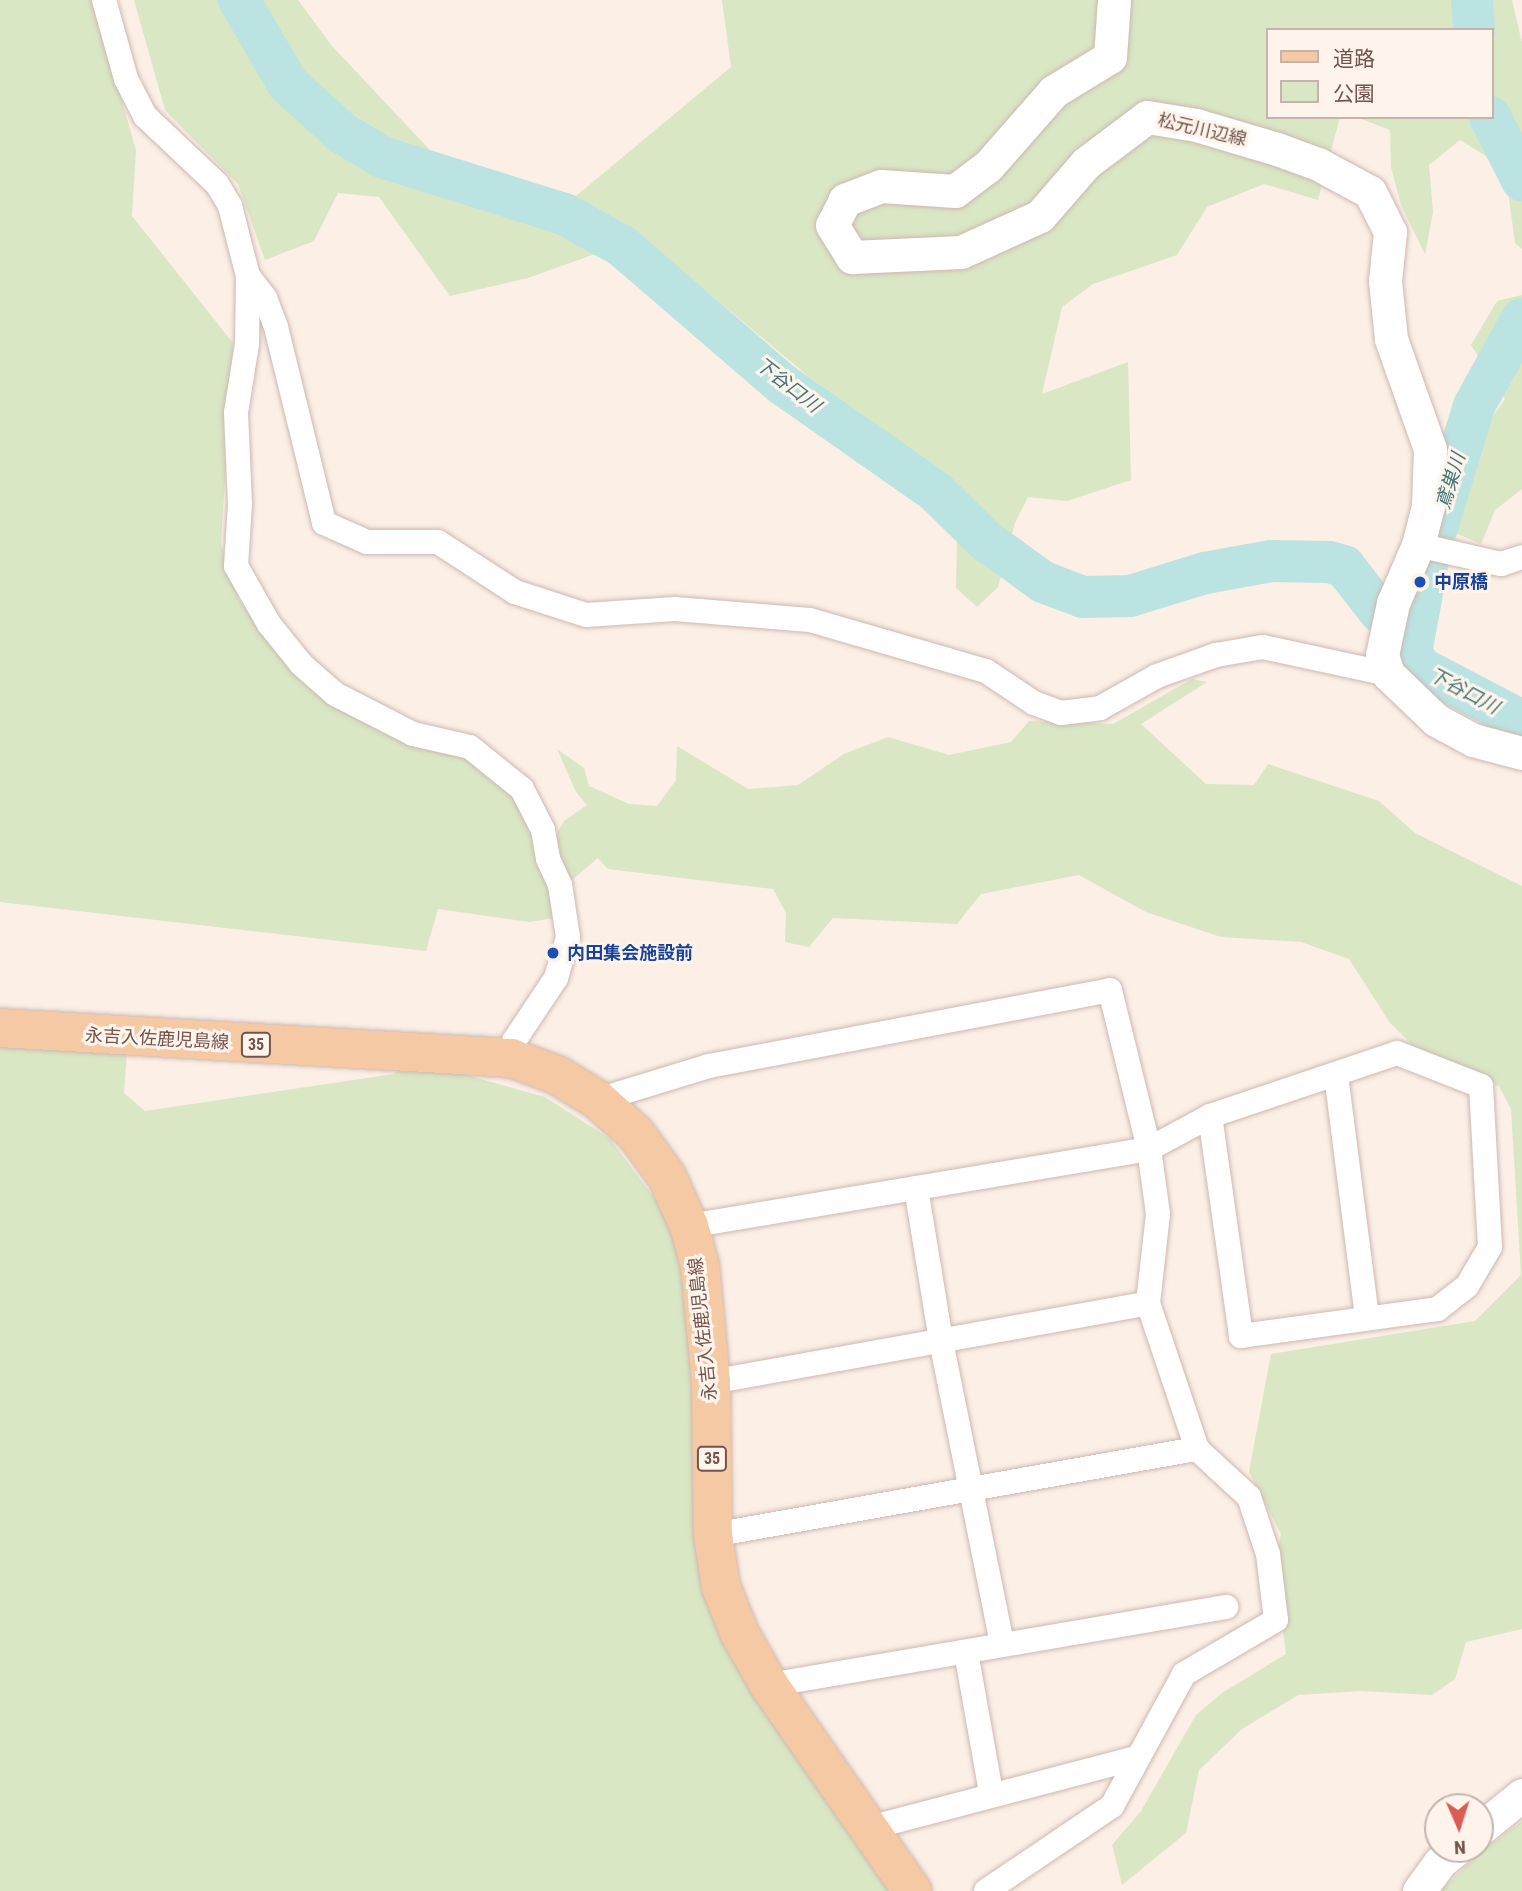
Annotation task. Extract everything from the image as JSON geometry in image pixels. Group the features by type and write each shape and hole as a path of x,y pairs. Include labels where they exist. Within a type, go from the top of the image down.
{"main road":[{"name":"松元川辺線","path":"1114,0 1110,57 1054,91 988,166 956,191 881,186 845,200 832,225 852,257 961,252 1040,216 1086,163 1147,117 1196,125 1277,149 1318,164 1370,192 1390,232 1385,281 1391,339 1430,449 1428,506 1420,546 1393,603 1385,665"},
{"path":"1385,665 1436,720 1473,740 1522,753"},
{"name":"永吉入佐鹿児島線","path":"0,1028 511,1058 557,1075 598,1100 636,1134 667,1177 689,1226 700,1266 711,1382 713,1535 721,1587 740,1634 769,1685 912,1891"},
{"path":"1494,1818 1522,1795"},
{"path":"1419,1891 1439,1863"}],"street":[{"path":"104,0 126,79 145,116 217,184 230,206 248,276 247,344 236,413 240,504 236,566 269,624 301,664 335,694 413,734 470,747 522,789 543,830 548,859 560,885 568,937 556,978 514,1041 511,1058"},
{"path":"248,276 265,298 276,327 324,523 355,538 438,542 515,592 586,615 675,609 810,620 986,671 1034,703 1061,713 1100,708 1157,676 1216,655 1263,647 1385,665"},
{"path":"1420,546 1501,564 1522,557"},
{"path":"598,1100 709,1066 1110,990 1149,1149 1157,1214 1148,1303 1197,1449 1249,1497 1268,1554 1276,1620 1184,1674 1135,1758 1112,1806 986,1891"},
{"path":"689,1226 1149,1149 1210,1116 1398,1053 1482,1086 1490,1247 1467,1286 1438,1309 1241,1336 1210,1116"},
{"path":"1336,1075 1367,1317"},
{"path":"916,1188 941,1341 1002,1644"},
{"path":"711,1382 1148,1303"},
{"path":"713,1535 1197,1449"},
{"path":"769,1685 1226,1607"},
{"path":"965,1652 991,1793"},
{"path":"869,1828 991,1793 1135,1758"}],"green space":[{"path":"0,0 93,0 136,150 132,216 233,343 221,544 238,598 296,676 340,709 467,758 515,797 535,833 554,918 530,922 438,909 426,951 0,902"},
{"path":"134,0 298,0 332,46 444,165 576,196 731,67 722,0 1512,0 1522,43 1522,249 1515,243 1508,191 1486,156 1460,140 1429,165 1433,212 1425,254 1401,205 1391,167 1390,130 1361,119 1494,119 1494,28 1266,28 1266,119 1339,119 1318,200 1264,184 1207,207 1177,255 1093,284 1062,307 1042,394 1128,362 1131,480 1067,501 1028,497 1015,523 998,587 977,607 956,588 957,540 880,429 808,376 661,253 592,255 528,278 450,296 379,197 338,193 314,241 265,260 238,184 165,110"},
{"path":"1522,295 1522,489 1495,510 1481,544 1453,532 1486,426 1505,399 1471,345 1497,301"},
{"path":"1192,679 1207,682 1141,724 1206,784 1254,785 1268,764 1379,801 1415,833 1522,886 1522,1629 1466,1642 1455,1679 1432,1695 1361,1691 1298,1695 1242,1729 1199,1770 1186,1833 1122,1885 1112,1845 1141,1811 1196,1715 1222,1693 1286,1654 1275,1567 1281,1534 1249,1472 1271,1354 1475,1321 1521,1275 1511,1109 1499,1086 1434,1066 1390,1023 1349,959 1301,942 1221,937 1146,912 1079,875 981,894 957,924 833,918 809,947 785,942 786,913 773,889 608,869 598,858 568,883 553,840 564,821 587,805 576,792 557,749 584,768 589,786 629,804 657,806 676,780 677,746 748,789 798,785 844,754 888,737 949,755 1011,742 1029,721 1113,724"},
{"path":"0,1040 127,1051 124,1093 145,1111 394,1074 409,1059 545,1097 610,1139 662,1208 687,1272 706,1585 895,1891 0,1891"},
{"path":"1522,1821 1522,1891 1439,1891 1470,1863 1494,1863 1494,1842"}],"waterway":[{"name":"下谷口川","path":"239,0 288,84 342,133 382,157 564,214 622,246 782,384 935,491 985,540 1043,582 1083,597 1130,596 1205,573 1271,561 1329,562 1344,566 1380,612"},
{"name":"鳶巣川","path":"1472,0 1474,28"},
{"name":"鳶巣川","path":"1491,119 1522,180"},
{"name":"鳶巣川","path":"1522,319 1474,406 1430,550 1411,653 1421,668 1522,721"}],"place":[{"name":"中原橋","path":"1420,582"},
{"name":"内田集会施設前","path":"553,953"}]}
